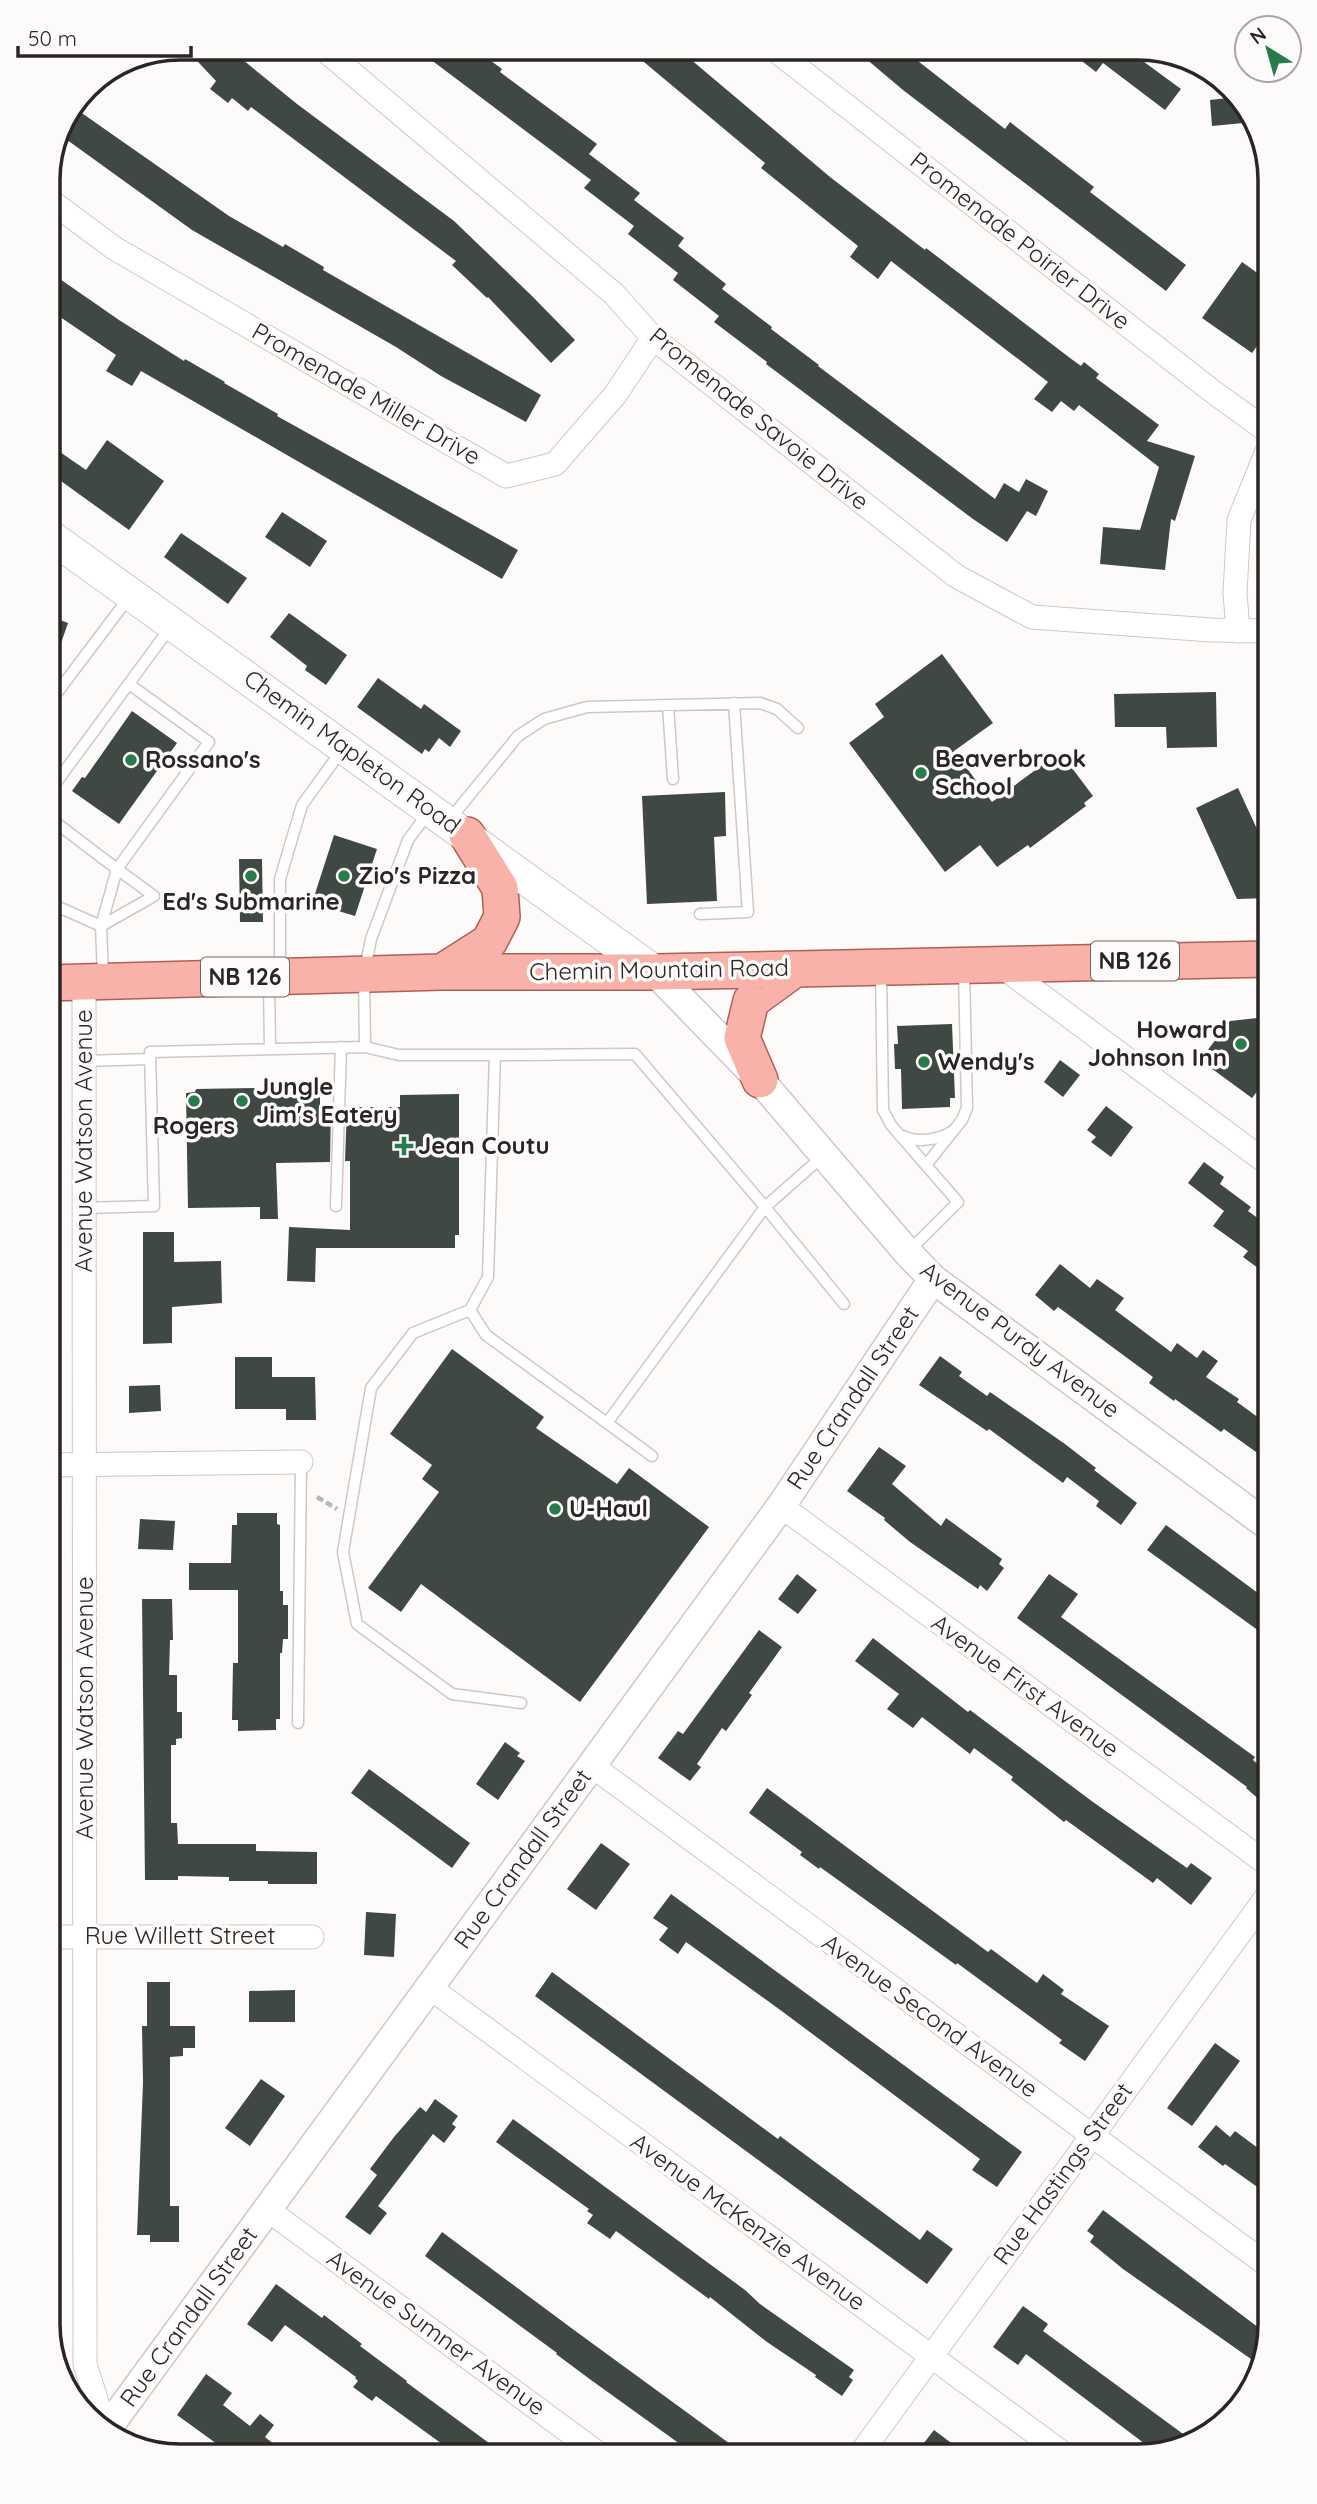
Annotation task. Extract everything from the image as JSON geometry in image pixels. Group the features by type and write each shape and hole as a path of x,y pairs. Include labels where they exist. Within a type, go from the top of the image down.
{"main road":[{"name":"Chemin Mapleton Road","path":"60,543 655,972"},
{"path":"442,972 489,942 502,916 500,888 449,821"},
{"name":"Chemin Mountain Road","path":"60,983 442,972 655,972 1257,959"},
{"path":"760,1080 742,1038 751,1001 795,969"}],"street":[{"name":"Promenade Savoie Drive","path":"336,60 614,294 653,338 956,576 1032,617 1257,631"},
{"name":"Promenade Poirier Drive","path":"788,60 1257,424"},
{"name":"Promenade Miller Drive","path":"60,208 114,247 506,476 555,464 615,395 653,338"},
{"path":"1238,631 1235,593 1239,520 1257,476"},
{"path":"1000,965 1257,1155"},
{"name":"Avenue Purdy Avenue","path":"655,972 760,1080 823,1156 933,1279 1257,1517"},
{"name":"Avenue Watson Avenue","path":"94,982 84,1061 85,2364 102,2416"},
{"name":"Rue Crandall Street","path":"114,2425 429,1987 781,1506 933,1279"},
{"path":"60,1465 301,1462"},
{"name":"Avenue First Avenue","path":"781,1506 1257,1856"},
{"name":"Avenue Second Avenue","path":"591,1765 1257,2257"},
{"name":"Rue Hastings Street","path":"867,2444 1257,1910"},
{"name":"Rue Willett Street","path":"60,1936 312,1937"},
{"name":"Avenue McKenzie Avenue","path":"429,1987 1050,2444"},
{"name":"Avenue Sumner Avenue","path":"268,2210 585,2444"}],"lane":[{"path":"60,689 131,594"},
{"path":"60,778 173,624"},
{"path":"94,982 101,926 117,869 209,742 129,684"},
{"path":"365,1047 364,974 371,939 408,840 449,821 518,736 544,719 587,707 760,703 777,709 798,728"},
{"path":"700,914 748,912 734,704"},
{"path":"668,705 673,779"},
{"path":"270,1049 280,879 302,805 344,747"},
{"path":"60,826 154,896 101,926"},
{"path":"60,908 101,926"},
{"path":"926,1165 962,1120 967,1108 964,966"},
{"path":"881,968 883,1110 898,1132 958,1202 907,1252"},
{"path":"335,1206 341,1047"},
{"path":"84,1208 154,1206 150,1052 365,1047 399,1055 635,1054 844,1304"},
{"path":"495,1055 488,1277 470,1310 413,1333 371,1388 343,1552 357,1624 452,1694 521,1703"},
{"path":"84,1061 150,1059"},
{"path":"898,1132 907,1138 918,1140 944,1136 954,1131"},
{"path":"607,1423 765,1207 823,1156"},
{"path":"470,1310 486,1335 652,1456"},
{"path":"298,1723 301,1462"}],"path":[{"path":"301,1486 349,1517"}],"building":[{"path":"196,60 243,60 297,104 454,221 575,340 551,363 488,297 452,265 456,261 251,107 248,111 232,98 228,103 210,89 216,81"},
{"path":"431,60 490,60 502,69 500,72 597,144 589,154 640,193 634,200 684,238 678,246 726,284 722,289 818,366 995,499 1004,483 1019,492 1026,479 1048,491 1036,516 1027,511 1007,542 766,364 767,362 714,322 719,316 673,280 678,273 628,234 634,226 584,188 591,180"},
{"path":"642,60 691,60 830,177 1070,358 1081,366 1084,362 1099,374 1096,378 1159,425 1147,441 1195,456 1175,521 1171,519 1165,570 1100,564 1103,527 1140,530 1159,467 1079,405 1074,411 1061,401 1052,412 1034,399 1048,382 891,261 878,279 850,257 858,246 761,168 765,163"},
{"path":"867,60 917,60 1005,129 1010,122 1094,187 1090,192 1186,265 1166,291"},
{"path":"1080,60 1141,60 1181,89 1165,110 1103,63 1096,72"},
{"path":"1225,98 1243,123 1212,126 1210,100"},
{"path":"81,112 229,216 283,247 285,244 324,267 323,270 541,395 526,422 441,376 396,347 192,230 67,140"},
{"path":"1242,262 1257,273 1257,346 1252,353 1202,318"},
{"path":"60,279 184,361 185,359 278,414 277,416 518,550 502,579 141,371 132,386 106,371 116,355 60,317"},
{"path":"107,440 164,481 129,530 60,480 60,452 86,470"},
{"path":"282,512 327,541 310,567 265,537"},
{"path":"181,533 247,578 228,604 164,557"},
{"path":"289,613 347,655 326,685 305,670 307,666 270,637"},
{"path":"60,620 68,623 60,646"},
{"name":"Beaverbrook School","path":"942,654 993,723 954,751 992,802 1060,752 1093,796 1084,803 1086,806 1030,848 1028,845 997,867 980,845 945,872 849,743 884,717 875,704"},
{"path":"378,678 421,709 424,704 461,731 450,747 439,738 429,752 425,749 422,754 357,707"},
{"path":"1216,692 1217,747 1167,748 1166,727 1115,727 1114,694"},
{"name":"Rossano's","path":"132,711 177,743 119,824 72,791 82,777 85,778"},
{"path":"1238,788 1257,829 1257,898 1237,899 1196,808"},
{"path":"725,792 726,836 714,837 717,901 647,904 642,796"},
{"name":"Zio's Pizza","path":"334,835 377,849 355,916 312,903"},
{"name":"Ed's Submarine","path":"239,859 262,859 263,922 240,922"},
{"name":"Howard Johnson Inn","path":"1257,1018 1257,1092 1252,1098 1200,1060 1230,1021"},
{"name":"Wendy's","path":"952,1024 955,1098 950,1098 950,1107 902,1109 901,1069 895,1069 894,1044 898,1044 897,1026"},
{"path":"1060,1060 1080,1075 1063,1097 1044,1082"},
{"path":"276,1087 314,1087 320,1093 320,1107 331,1107 330,1162 276,1163 278,1219 260,1219 260,1207 188,1208 186,1093 195,1092 196,1089 254,1088 263,1098"},
{"name":"Jean Coutu","path":"459,1094 459,1235 455,1235 455,1248 316,1248 315,1282 287,1281 289,1227 350,1230 350,1161 345,1161 347,1107 400,1107 400,1095"},
{"path":"1106,1106 1133,1127 1111,1157 1091,1142 1096,1137 1087,1130"},
{"path":"1204,1162 1224,1177 1220,1184 1251,1207 1248,1211 1257,1218 1257,1267 1243,1257 1248,1251 1213,1226 1224,1211 1188,1183"},
{"path":"143,1232 174,1232 174,1262 221,1261 222,1303 172,1307 172,1343 143,1344"},
{"path":"1060,1264 1090,1288 1097,1279 1124,1298 1115,1310 1171,1352 1177,1343 1197,1358 1203,1350 1218,1361 1206,1377 1239,1399 1237,1402 1257,1417 1257,1453 1224,1429 1221,1432 1175,1399 1174,1401 1149,1383 1153,1377 1058,1307 1054,1311 1035,1295"},
{"name":"U-Haul","path":"452,1349 544,1417 536,1428 617,1484 629,1468 709,1527 580,1702 421,1584 401,1612 368,1588 439,1492 422,1479 432,1465 390,1434"},
{"path":"940,1356 962,1372 959,1376 987,1396 990,1392 1065,1444 1137,1503 1121,1525 1096,1506 1099,1501 1067,1477 1063,1483 989,1429 987,1431 919,1385"},
{"path":"235,1357 272,1357 272,1377 315,1377 316,1420 286,1420 286,1409 235,1409"},
{"path":"160,1385 161,1411 129,1413 129,1386"},
{"path":"879,1447 906,1466 892,1484 941,1526 946,1518 1002,1559 999,1564 1004,1568 987,1591 980,1585 978,1589 910,1542 884,1520 885,1518 847,1491"},
{"path":"237,1513 277,1513 277,1524 280,1525 280,1591 283,1591 283,1605 288,1605 288,1639 283,1639 280,1653 280,1719 276,1719 276,1730 238,1731 238,1720 232,1720 233,1663 238,1663 238,1590 189,1590 189,1563 231,1563 232,1525 237,1525"},
{"path":"140,1519 175,1521 173,1550 138,1549"},
{"path":"1166,1525 1257,1592 1257,1630 1147,1550"},
{"path":"797,1574 817,1590 798,1614 778,1599"},
{"path":"1049,1574 1078,1594 1061,1617 1255,1757 1253,1760 1257,1764 1257,1798 1247,1787 1017,1618"},
{"path":"142,1599 172,1599 173,1640 170,1640 169,1675 177,1675 177,1712 182,1712 182,1738 176,1739 176,1745 171,1745 171,1823 177,1823 178,1844 256,1844 256,1851 317,1852 317,1884 229,1881 229,1877 178,1876 178,1880 145,1880"},
{"path":"759,1630 782,1647 726,1731 722,1728 697,1764 701,1767 690,1781 658,1758 678,1731 683,1734"},
{"path":"873,1638 968,1712 970,1710 1093,1802 1187,1868 1191,1863 1212,1878 1191,1905 1157,1878 1153,1883 1066,1820 1064,1822 1011,1780 1013,1777 974,1748 970,1754 922,1717 913,1728 887,1709 899,1694 855,1661"},
{"path":"505,1742 520,1753 517,1756 525,1761 498,1800 476,1784"},
{"path":"369,1769 470,1843 452,1868 351,1793"},
{"path":"767,1788 988,1952 991,1949 1037,1983 1043,1974 1064,1990 1061,1994 1109,2026 1085,2061 1059,2043 1062,2040 957,1963 956,1965 800,1855 802,1852 749,1813"},
{"path":"601,1843 630,1864 596,1910 567,1889"},
{"path":"671,1894 1022,2152 997,2187 972,2170 980,2159 783,2012 686,1942 678,1954 659,1940 668,1928 653,1918"},
{"path":"366,1912 396,1914 394,1957 364,1955"},
{"path":"552,1972 920,2240 927,2230 953,2249 927,2284 535,1996"},
{"path":"147,1982 170,1982 170,2026 195,2026 195,2048 183,2048 183,2056 170,2057 170,2206 179,2206 179,2242 150,2242 150,2235 137,2235 143,2083 142,2026 147,2026"},
{"path":"295,1990 295,2022 249,2022 249,1991"},
{"path":"1215,2043 1240,2061 1192,2126 1167,2108"},
{"path":"261,2079 285,2096 250,2146 225,2128"},
{"path":"435,2099 458,2116 452,2124 456,2127 444,2143 433,2134 378,2206 387,2213 370,2235 345,2217 377,2175 370,2169 394,2137 420,2107 426,2112"},
{"path":"513,2119 745,2290 760,2304 854,2370 849,2377 853,2380 842,2396 710,2297 709,2299 616,2231 610,2239 587,2223 593,2215 587,2211 589,2209 496,2142"},
{"path":"1216,2125 1230,2137 1235,2131 1257,2147 1257,2187 1225,2164 1223,2166 1198,2147"},
{"path":"1103,2210 1257,2326 1252,2360 1123,2269 1090,2242 1094,2236 1087,2231"},
{"path":"442,2232 730,2444 680,2444 425,2256"},
{"path":"276,2284 322,2318 324,2315 406,2382 490,2444 442,2444 376,2396 372,2401 353,2387 358,2381 356,2377 285,2325 272,2342 247,2324"},
{"path":"1023,2306 1048,2324 1043,2331 1184,2435 1144,2443 1026,2354 1018,2365 993,2347"},
{"path":"206,2374 232,2393 223,2405 250,2426 260,2414 274,2425 265,2437 274,2444 217,2444 177,2415"},
{"path":"934,2430 953,2444 923,2444"}],"place":[{"name":"Rossano's","path":"131,760"},
{"name":"Beaverbrook School","path":"921,773"},
{"name":"Ed's Submarine","path":"251,876"},
{"name":"Zio's Pizza","path":"344,876"},
{"name":"Howard Johnson Inn","path":"1241,1044"},
{"name":"Wendy's","path":"924,1062"},
{"name":"Rogers","path":"194,1101"},
{"name":"Jungle Jim's Eatery","path":"242,1101"},
{"name":"Jean Coutu","path":"404,1146"},
{"name":"U-Haul","path":"555,1509"}]}
